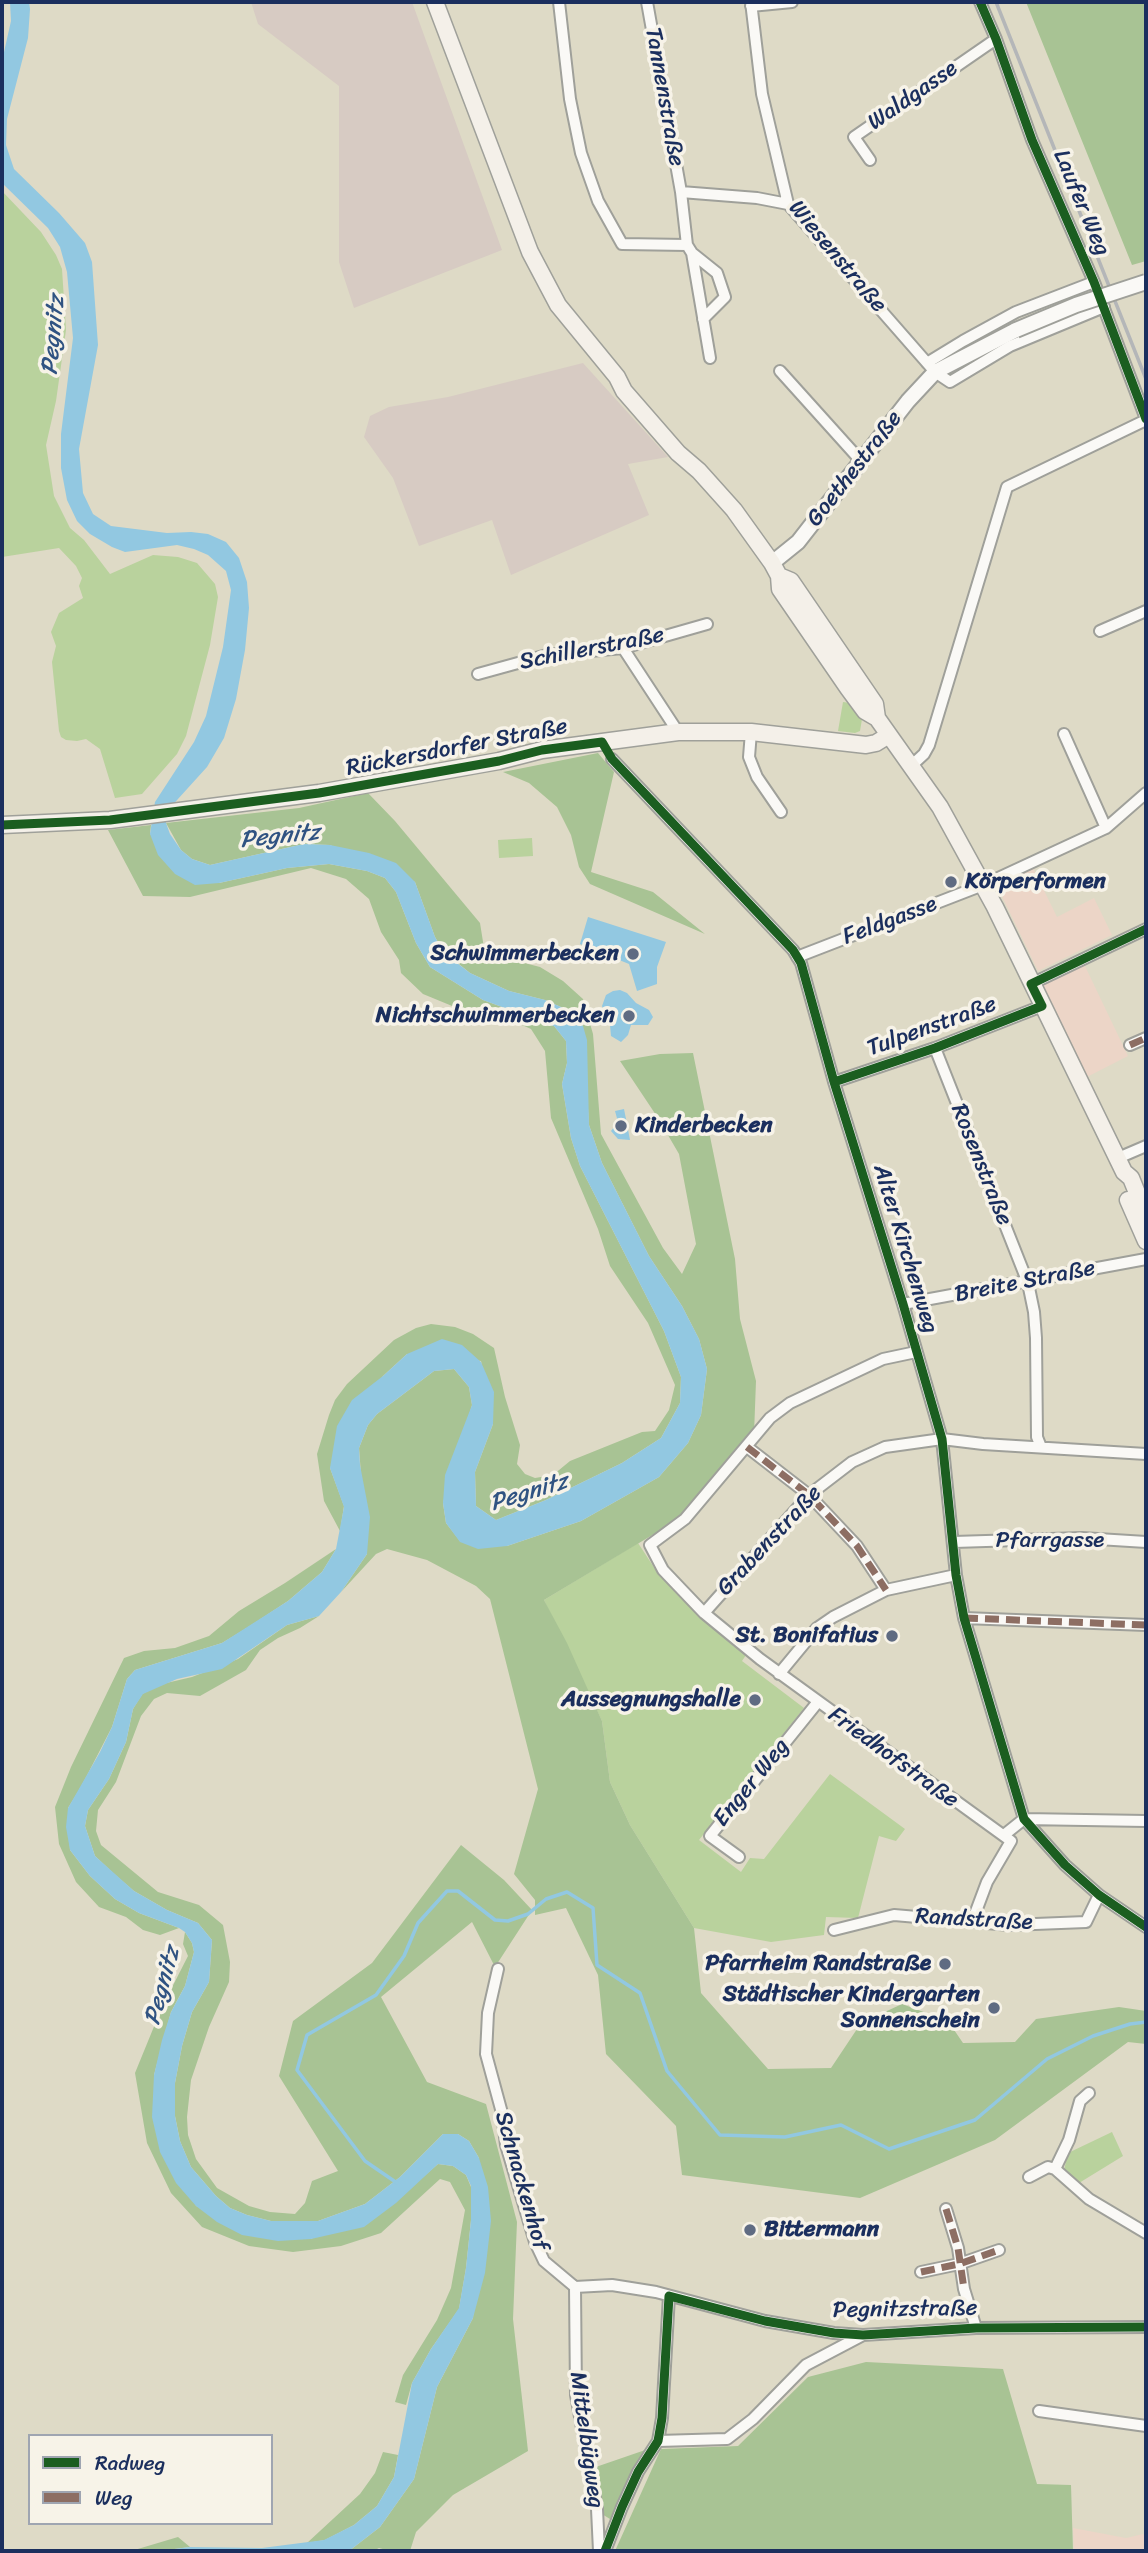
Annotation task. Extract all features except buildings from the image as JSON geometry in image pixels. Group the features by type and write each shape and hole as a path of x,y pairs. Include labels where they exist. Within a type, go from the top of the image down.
{"main road":[{"path":"435,2 530,252 544,279 573,324 617,377 630,385 655,410 689,451 699,471 734,510 776,569 791,581 875,704 877,718 951,825 983,885 1121,1165 1131,1178 1146,1215"},
{"name":"Rückersdorfer Straße","path":"2,825 110,820 319,793 499,761 542,750 678,732 751,732 866,745 876,743 889,735"},
{"path":"1121,1165 1121,1181 1146,1241"}],"street":[{"path":"559,2 570,99 581,153 598,201 622,244 690,248 717,272 726,297 703,319"},
{"name":"Tannenstraße","path":"647,2 710,358"},
{"path":"751,4 792,2"},
{"name":"Laufer Weg","path":"911,766 929,745 1007,486 1146,420 1094,282 1032,140 981,2"},
{"name":"Wiesenstraße","path":"751,4 762,94 788,204 931,368"},
{"name":"Waldgasse","path":"870,160 854,137 996,38"},
{"name":"Tannenstraße","path":"681,192 757,198 788,204"},
{"name":"Goethestraße","path":"776,569 931,368 963,341 1016,312 1094,282"},
{"name":"Goethestraße","path":"931,368 1083,302 1146,282"},
{"path":"931,368 950,382 1010,346 1104,307"},
{"path":"780,371 861,461"},
{"path":"1100,631 1146,611"},
{"name":"Schillerstraße","path":"478,674 547,655 623,648 707,624"},
{"path":"623,648 678,732"},
{"path":"751,732 749,758 757,777 780,812"},
{"path":"1064,734 1105,828"},
{"name":"Alter Kirchenweg","path":"612,759 797,957 942,1439 956,1575 964,1618 1024,1819"},
{"name":"Feldgasse","path":"797,957 983,885 1105,828 1145,798"},
{"path":"1031,984 1146,929"},
{"name":"Tulpenstraße","path":"834,1082 935,1048 1042,1006"},
{"path":"1130,1045 1146,1038"},
{"name":"Rosenstraße","path":"935,1048 1028,1283"},
{"path":"1121,1165 1146,1146"},
{"name":"Breite Straße","path":"903,1304 1028,1283 1146,1259"},
{"path":"1028,1283 1035,1325 1037,1437 1041,1447"},
{"path":"886,1590 857,1546 809,1495 747,1447 770,1418 790,1403 883,1359 916,1352"},
{"name":"Grabenstraße","path":"704,1613 809,1495 852,1462 885,1447 942,1439 1146,1454"},
{"name":"Friedhofstraße","path":"747,1447 685,1519 650,1545 663,1570 704,1613 779,1674 978,1819 1004,1835"},
{"name":"Pfarrgasse","path":"954,1542 1082,1538 1146,1542"},
{"path":"779,1674 817,1628 833,1617 886,1590 956,1575"},
{"path":"964,1618 1146,1625"},
{"name":"Enger Weg","path":"739,1857 710,1836 817,1703"},
{"path":"972,1923 987,1882 1011,1841 1004,1835 1024,1819 1146,1821"},
{"path":"1024,1819 1065,1865 1099,1895 1146,1927"},
{"name":"Randstraße","path":"834,1930 894,1915 1010,1925 1086,1922 1099,1895"},
{"name":"Schnackenhof","path":"498,1969 488,2013 486,2054 502,2113 506,2145 535,2242 544,2261 575,2287"},
{"path":"1055,2169 1072,2131 1080,2101 1089,2093"},
{"path":"1029,2177 1048,2167 1055,2169 1089,2199 1146,2234"},
{"path":"946,2209 958,2248 964,2289 976,2328"},
{"path":"921,2272 959,2264 999,2250"},
{"path":"575,2287 612,2285 669,2296 663,2418 657,2441 633,2483 606,2551"},
{"name":"Mittelbügweg","path":"575,2287 576,2395 597,2509 599,2551"},
{"name":"Pegnitzstraße","path":"669,2296 794,2327 863,2335 976,2328 1146,2327"},
{"path":"657,2441 727,2439 753,2419 806,2365 863,2335"},
{"path":"1039,2411 1146,2426"}],"shaded area":[{"path":"251,2 412,2 502,250 354,308 339,262 339,86 258,24"},
{"path":"583,363 668,457 628,464 649,515 511,575 492,520 419,546 393,478 364,437 370,416 389,407 448,397"},
{"path":"1033,868 1057,917 1094,898 1112,935 1038,971 997,886"},
{"path":"1084,964 1128,1056 1085,1078 1040,985"},
{"path":"1073,2528 1126,2538 1143,2534 1146,2551 1074,2551"}],"green space":[{"path":"1026,2 1146,2 1146,261 1132,265"},
{"path":"2,191 41,232 62,269 66,330 56,401 46,445 54,496 70,528 84,540 110,574 153,555 178,557 197,563 215,584 218,597 210,645 186,736 177,754 142,794 115,798 100,749 86,739 66,740 61,737 59,731 52,662 56,646 51,632 59,613 83,598 79,586 82,578 76,566 59,548 2,557"},
{"path":"843,702 850,703 862,719 860,731 838,731"},
{"path":"598,753 614,772 591,872 653,892 705,934 590,884 579,867 571,835 557,807 529,783 503,772"},
{"path":"368,793 395,821 480,923 484,948 505,958 540,967 563,981 583,999 593,1034 601,1134 663,1248 682,1274 696,1244 679,1154 620,1061 660,1054 693,1053 735,1259 740,1319 756,1381 754,1434 684,1516 544,1600 567,1643 602,1721 610,1782 630,1825 694,1928 701,1993 768,2069 831,2068 861,2023 902,2004 948,2021 963,2043 1015,2042 1036,2019 1119,2007 1146,2011 1146,2044 1128,2042 995,2140 860,2198 682,2175 676,2126 606,2054 598,1975 566,1908 535,1915 535,1900 514,1874 538,1789 490,1599 476,1586 427,1560 387,1549 376,1554 341,1592 367,1554 359,1448 368,1425 377,1414 434,1371 454,1369 469,1387 472,1405 443,1503 446,1523 460,1541 507,1546 581,1521 659,1477 688,1443 701,1415 707,1369 699,1339 682,1306 649,1256 602,1163 589,1125 587,1092 570,1011 545,1000 509,991 470,973 444,952 435,937 415,882 330,845 304,844 210,865 192,859 181,850 166,823 299,808"},
{"path":"151,825 150,834 219,883 287,868 329,864 367,871 385,878 396,892 416,943 430,967 483,1000 554,1026 566,1041 567,1063 562,1084 571,1138 580,1166 664,1331 681,1377 680,1403 661,1438 622,1463 546,1500 496,1520 476,1506 475,1472 493,1424 481,1361 407,1354 383,1376 330,1468 344,1506 340,1531 324,1501 317,1454 329,1415 335,1400 347,1384 394,1340 416,1328 431,1324 455,1327 473,1334 494,1348 520,1445 517,1464 525,1474 535,1478 553,1475 570,1461 642,1432 655,1431 669,1410 675,1385 648,1323 610,1266 598,1229 551,1118 545,1051 531,1029 497,1014 457,1008 423,994 401,973 399,960 381,932 369,899 346,879 311,868 190,897 143,896 108,830"},
{"path":"532,838 533,856 499,858 498,840"},
{"path":"638,1543 659,1575 682,1599 746,1655 742,1661 804,1708 699,1840 741,1872 750,1858 764,1859 830,1774 905,1829 896,1841 879,1836 858,1918 826,1917 824,1935 771,1942 694,1928 630,1825 610,1782 602,1721 544,1600"},
{"path":"336,1549 322,1572 288,1601 247,1628 222,1643 135,1670 127,1679 112,1727 68,1808 70,1850 90,1876 115,1899 139,1913 179,1928 160,1935 143,1930 126,1917 99,1907 76,1882 59,1844 55,1807 71,1767 124,1658 144,1651 175,1648 209,1636 239,1611"},
{"path":"319,1616 260,1650 246,1670 200,1696 167,1693 154,1699 141,1716 116,1782 98,1810 96,1831 101,1845 158,1892 199,1905 223,1925 230,1962 229,1982 209,2027 191,2080 188,2135 196,2159 217,2188 249,2206 270,2212 295,2214 305,2203 312,2181 338,2171 279,2076 293,2021 372,1963 461,1845 504,1880 532,1910 495,1967 472,1922 381,1997 427,2082 486,2104 517,2222 513,2319 528,2451 453,2495 416,2532 410,2551 379,2548 373,2551 349,2551 380,2527 414,2479 437,2387 473,2318 479,2158 469,2141 458,2134 443,2134 400,2177 365,2204 318,2221 271,2221 230,2208 191,2167 180,2141 175,2116 175,2083 182,2046 192,2012 209,1982 212,1940 198,1923 167,1910 134,1891 113,1873 95,1856 85,1826 88,1810 109,1779 126,1742 133,1709 142,1694 162,1684 192,1677 238,1659 287,1625"},
{"path":"185,1932 194,1952 185,1986 171,2012 154,2075 196,2206 311,2239 424,2176 438,2164 453,2166 466,2175 471,2187 471,2220 459,2309 431,2349 412,2383 406,2405 395,2402 403,2375 437,2320 451,2288 465,2210 450,2182 440,2179 381,2233 341,2246 293,2252 249,2246 202,2227 171,2193 147,2143 135,2073 162,2007 188,1956 183,1944"},
{"path":"1112,2132 1123,2156 1079,2183 1064,2170 1068,2153"},
{"path":"866,2362 1003,2369 1037,2484 1071,2485 1073,2551 615,2551 661,2449 738,2446 808,2377"},
{"path":"651,2448 610,2519 597,2511 590,2469"},
{"path":"383,2452 398,2455 394,2477 377,2506 354,2525 325,2540 307,2543 360,2494 375,2473"},
{"path":"178,2537 190,2547 131,2551"}],"water":[{"path":"10,2 29,2 30,9 28,38 7,119 6,145 14,169 85,243 92,262 98,345 79,449 83,493 93,514 111,526 167,533 208,534 226,542 239,558 247,582 249,608 236,699 224,738 207,767 168,810 166,823 170,834 181,850 192,859 210,865 304,844 330,845 369,853 396,863 415,882 435,937 444,953 470,973 509,991 545,1000 570,1011 583,1026 587,1040 589,1125 602,1163 649,1256 682,1306 699,1339 707,1369 701,1415 688,1443 659,1477 581,1521 507,1546 478,1549 460,1542 446,1523 443,1503 445,1475 472,1405 469,1387 454,1369 434,1371 377,1414 368,1425 359,1448 370,1517 367,1554 341,1592 319,1616 287,1625 222,1669 177,1679 143,1694 133,1709 126,1742 109,1779 88,1810 85,1826 95,1856 134,1891 167,1910 198,1923 212,1940 209,1982 192,2012 182,2046 175,2083 175,2116 180,2141 191,2167 216,2196 230,2208 271,2221 318,2221 365,2204 400,2177 443,2134 458,2134 469,2141 479,2158 488,2187 491,2221 485,2273 473,2318 437,2387 414,2479 380,2527 349,2551 159,2551 190,2547 262,2548 324,2540 354,2525 377,2506 394,2477 412,2383 459,2308 471,2220 471,2186 466,2175 453,2166 438,2164 396,2203 364,2227 311,2239 278,2241 242,2235 217,2222 196,2206 176,2183 160,2152 152,2117 154,2075 162,2040 171,2012 185,1986 194,1952 192,1943 179,1928 139,1913 115,1899 90,1876 70,1850 66,1827 68,1808 100,1752 112,1727 127,1679 135,1670 222,1643 288,1601 322,1572 336,1549 344,1507 330,1468 337,1426 352,1400 407,1354 442,1339 462,1345 481,1362 494,1392 493,1424 475,1472 476,1506 496,1520 546,1500 622,1463 661,1438 680,1403 681,1377 664,1331 580,1166 571,1138 562,1084 567,1063 566,1041 554,1026 483,1000 430,967 416,943 396,892 385,878 367,871 329,864 287,868 219,883 195,885 175,874 158,855 150,834 155,802 194,742 206,716 223,647 231,590 226,571 208,555 177,545 125,552 112,547 90,534 77,521 67,500 61,468 61,434 73,338 67,272 60,247 48,228 2,183 2,61 11,21"},
{"name":"Schwimmerbecken","path":"588,917 666,942 657,967 657,984 637,991 629,964 580,944"},
{"name":"Nichtschwimmerbecken","path":"620,990 649,1010 653,1017 648,1025 631,1025 628,1035 621,1042 611,1036 610,1025 602,1006 606,995"},
{"name":"Kinderbecken","path":"624,1109 630,1140 618,1139 611,1131 618,1122 615,1111"}],"waterway":[{"path":"397,2183 365,2161 297,2070 307,2035 376,1995 404,1956 418,1923 447,1891 458,1891 495,1920 508,1921 528,1914 546,1899 567,1892 593,1908 597,1965 640,1993 667,2071 720,2135 785,2137 841,2125 889,2149 975,2120 1047,2059 1093,2036 1130,2024 1146,2022"}],"railway":[{"path":"996,2 1146,379"}],"marked path":[{"path":"1130,1045 1146,1038"},
{"path":"747,1447 809,1495 857,1546 886,1590"},
{"path":"964,1618 1146,1625"},
{"path":"946,2209 958,2248 964,2289"},
{"path":"921,2272 959,2264 999,2250"}],"cycle path":[{"path":"980,2 1032,140 1094,282 1146,419"},
{"path":"2,825 110,820 319,793 499,761 542,750 602,742 612,759 793,950 801,963 834,1082 942,1439 956,1575 964,1618 1024,1819 1065,1865 1099,1895 1146,1927"},
{"path":"834,1082 935,1048 1042,1006 1031,984 1146,929"},
{"path":"605,2551 638,2472 658,2441 662,2418 669,2296 765,2321 834,2333 863,2335 976,2328 1146,2327"}],"place":[{"name":"Körperformen","path":"951,882"},
{"name":"Schwimmerbecken","path":"633,954"},
{"name":"Nichtschwimmerbecken","path":"629,1016"},
{"name":"Kinderbecken","path":"621,1126"},
{"name":"St. Bonifatius","path":"892,1636"},
{"name":"Aussegnungshalle","path":"755,1700"},
{"name":"Pfarrheim Randstraße","path":"945,1964"},
{"name":"Städtischer Kindergarten Sonnenschein","path":"994,2008"},
{"name":"Bittermann","path":"750,2230"}],"water label":[{"name":"Pegnitz","path":"54,335"},
{"name":"Pegnitz","path":"280,837"},
{"name":"Pegnitz","path":"529,1493"},
{"name":"Pegnitz","path":"163,1986"}]}
